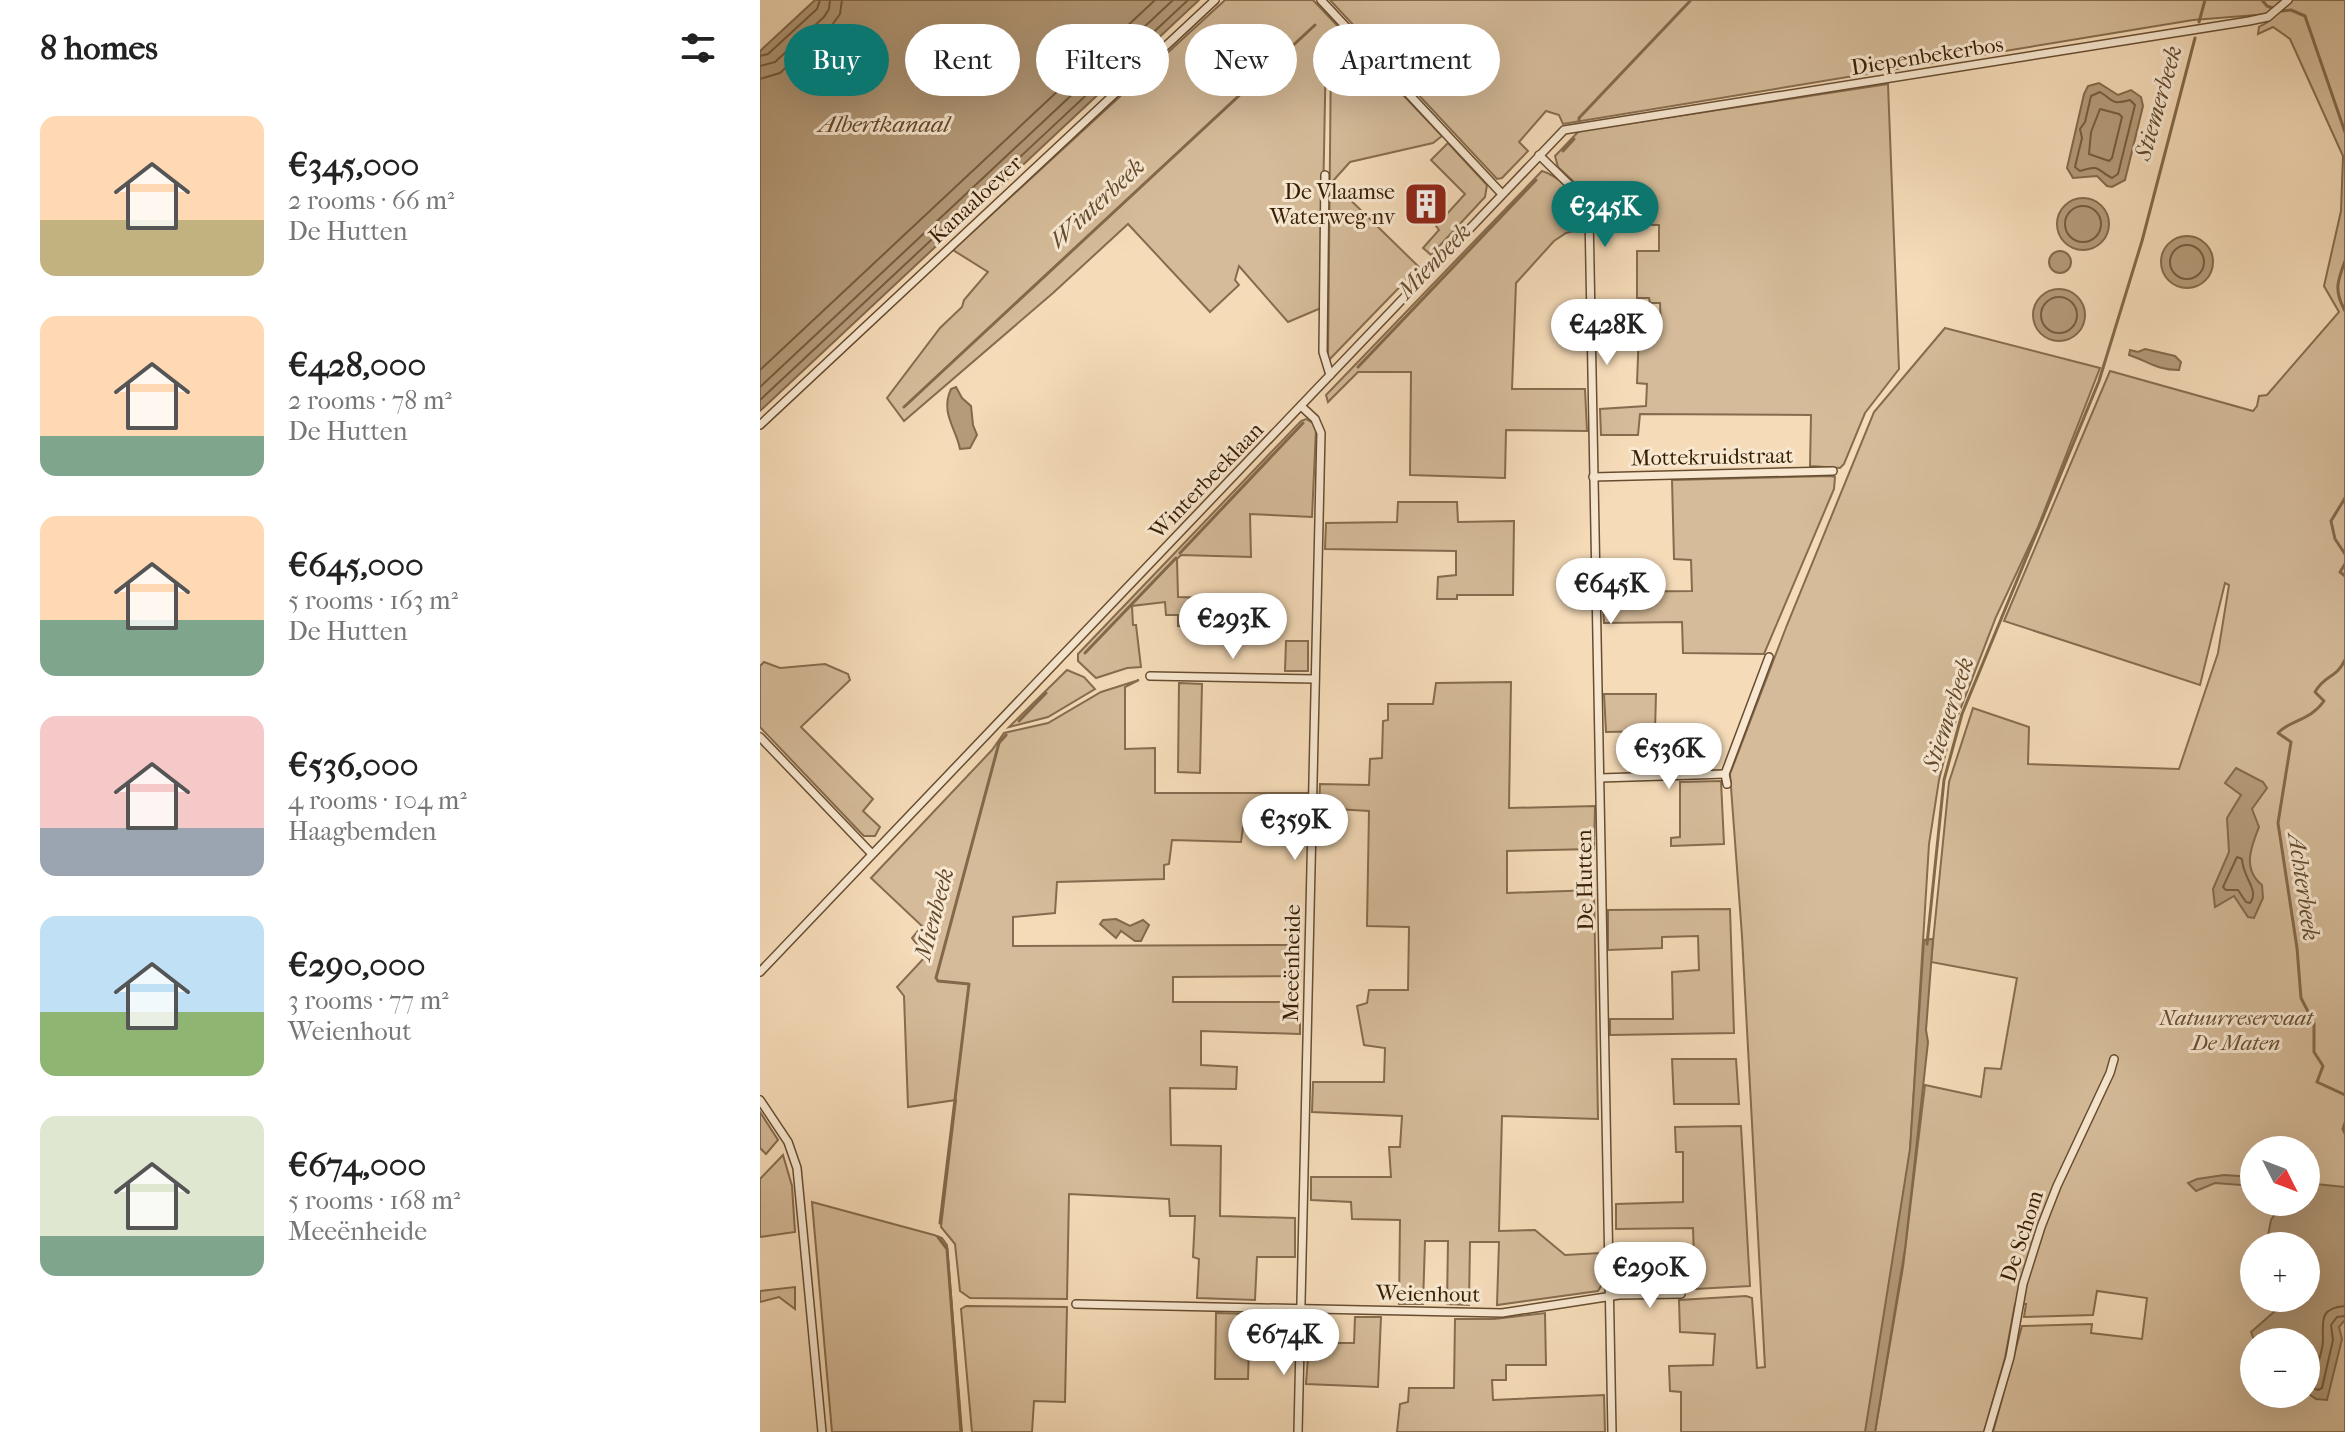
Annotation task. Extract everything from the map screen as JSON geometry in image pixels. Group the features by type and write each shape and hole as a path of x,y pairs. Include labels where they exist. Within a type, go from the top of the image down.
{"street":[{"name":"Kanaaloever","path":"760,425 1215,0"},
{"path":"1321,0 1502,194"},
{"name":"Diepenbekerbos","path":"1564,130 2249,21 2268,17 2288,0"},
{"name":"Winterbeeklaan","path":"760,972 1564,130"},
{"name":"De Hutten","path":"1539,155 1582,197 1589,214 1612,1432"},
{"path":"1325,175 1323,352 1330,375"},
{"name":"Meeënheide","path":"1298,1432 1321,433 1315,419 1301,406"},
{"name":"Mottekruidstraat","path":"1593,477 1833,471"},
{"path":"1727,784 1725,774 1769,657"},
{"path":"1150,676 1315,679"},
{"path":"760,737 872,854"},
{"path":"1600,778 1725,774"},
{"name":"De Schom","path":"1988,1432 2010,1357 2023,1284 2041,1227 2114,1059"},
{"path":"760,1100 788,1142 797,1168 822,1432"},
{"name":"Weienhout","path":"1076,1304 1502,1313 1610,1296 1681,1294"}],"green space":[{"path":"1225,0 1313,0 1336,24 1313,24 1313,96 1325,96 1321,308 1288,322 1239,266 1235,280 1239,285 1210,312 1128,224 904,421 887,398 940,328 962,307 964,300 988,272 953,250 1121,96 1169,96 1169,51 1185,37 1185,96 1297,96 1297,24 1199,24"},
{"name":"Natuurreservaat De Maten","path":"1330,0 2345,0 2345,1432 1993,1432 2022,1326 2092,1324 2091,1333 2142,1339 2147,1298 2097,1291 2093,1315 2024,1317 2026,1304 2015,1304 2005,1358 1984,1432 1875,1432 1903,1267 1925,1085 1981,1097 1985,1068 2001,1069 2017,978 1931,962 1949,782 1973,708 2029,727 2028,764 2179,769 2218,653 2229,585 2225,583 2200,685 2004,621 2110,371 2253,411 2259,396 2267,395 2339,312 2324,286 2341,211 2343,156 2290,39 2273,27 2258,34 2259,27 2268,22 2268,14 2193,20 1563,124 1559,115 1546,111 1519,142 1528,151 1502,178 1497,179 1420,96 1500,96 1500,24 1352,24"},
{"path":"1888,84 1899,369 1865,413 1844,464 1840,468 1810,466 1811,415 1640,414 1638,435 1601,435 1600,409 1646,406 1647,384 1637,383 1639,331 1661,330 1660,303 1650,303 1649,298 1637,298 1637,251 1659,251 1659,225 1597,224 1590,197 1558,167 1555,156 1579,131"},
{"path":"1331,96 1404,96 1442,136 1433,143 1350,162 1332,182 1419,267 1328,361"},
{"path":"1448,143 1487,185 1485,197 1431,255 1423,248 1439,230 1436,226 1465,194 1431,160"},
{"path":"1542,171 1560,181 1578,198 1584,210 1583,229 1566,233 1554,241 1516,283 1512,389 1585,389 1587,431 1506,430 1505,478 1410,475 1411,372 1358,372 1328,402 1326,395"},
{"path":"1945,328 2100,368 2038,527 1996,617 1950,736 1939,780 1929,844 1910,1152 1866,1432 1681,1432 1681,1392 1670,1391 1669,1366 1713,1365 1715,1334 1680,1332 1679,1300 1752,1298 1757,1368 1765,1367 1742,936 1730,774 1874,412"},
{"path":"1306,419 1316,429 1312,517 1250,514 1251,557 1181,555 1177,559 1178,597 1210,598 1212,628 1178,626 1178,615 1166,615 1165,602 1132,606 1141,667 1096,678 1078,661 1078,654"},
{"path":"1835,477 1834,489 1764,654 1683,653 1682,622 1604,623 1602,592 1692,591 1691,560 1674,559 1672,480"},
{"path":"1398,502 1457,502 1458,522 1514,521 1513,595 1457,595 1457,599 1437,599 1438,577 1456,575 1456,551 1325,549 1326,523 1397,522"},
{"path":"1286,641 1308,641 1308,671 1285,671"},
{"path":"764,662 780,668 825,664 848,674 850,680 801,727 873,799 863,811 880,827 875,836 864,836 760,727 760,666"},
{"path":"1067,670 1084,677 1095,689 1048,717 1009,727"},
{"path":"1139,680 1125,687 1125,749 1155,748 1155,793 1307,793 1305,821 1244,820 1241,842 1172,840 1169,864 1164,865 1164,879 1057,882 1055,913 1013,917 1013,946 1300,945 1301,976 1173,977 1173,1002 1300,1002 1300,1034 1201,1031 1201,1065 1237,1067 1236,1089 1170,1088 1171,1145 1221,1146 1220,1216 1295,1218 1295,1257 1257,1257 1255,1300 1197,1298 1199,1259 1193,1257 1195,1216 1170,1216 1169,1199 1069,1194 1067,1299 970,1298 960,1291 955,1244 941,1227 956,1100 908,1107 904,996 897,987 926,956 912,938 922,926 871,878 992,750 1004,733 1048,723 1101,692"},
{"path":"1511,682 1509,808 1595,806 1594,849 1507,851 1507,893 1594,890 1598,1119 1502,1116 1499,1231 1535,1230 1565,1255 1601,1253 1601,1286 1598,1291 1497,1305 1499,1242 1470,1242 1469,1305 1447,1304 1448,1241 1425,1241 1423,1304 1399,1304 1400,1220 1352,1219 1351,1202 1311,1200 1311,1177 1391,1177 1389,1147 1400,1147 1402,1116 1312,1112 1313,1082 1384,1082 1385,1048 1364,1045 1357,1006 1367,1003 1369,990 1408,990 1409,927 1367,926 1369,811 1319,808 1320,784 1369,785 1370,759 1382,758 1383,721 1388,720 1388,704 1433,704 1436,683"},
{"path":"1179,683 1202,684 1200,773 1178,772"},
{"path":"1604,694 1656,694 1655,731 1606,732"},
{"path":"1721,781 1724,844 1671,846 1671,838 1680,837 1680,782"},
{"path":"1730,909 1734,1033 1610,1035 1610,1019 1673,1019 1672,972 1699,970 1698,936 1662,937 1662,948 1608,950 1608,910"},
{"path":"1672,1059 1736,1059 1739,1104 1674,1104"},
{"path":"760,1112 778,1140 766,1154 760,1148"},
{"path":"1741,1126 1750,1286 1695,1289 1693,1228 1616,1229 1616,1204 1683,1202 1683,1152 1676,1152 1675,1127"},
{"path":"783,1155 792,1186 795,1232 760,1237 760,1179"},
{"path":"812,1202 934,1235 942,1238 947,1245 962,1432 832,1432"},
{"path":"795,1287 795,1309 779,1297 760,1302 760,1291"},
{"path":"966,1306 1067,1307 1065,1402 1034,1401 1032,1432 972,1432 961,1309"},
{"path":"1216,1313 1250,1314 1248,1379 1215,1379"},
{"path":"1545,1313 1546,1365 1506,1365 1506,1380 1492,1380 1493,1400 1604,1395 1605,1432 1397,1432 1400,1404 1408,1402 1409,1388 1454,1388 1455,1319 1494,1319"},
{"path":"1355,1317 1381,1317 1378,1387 1306,1384 1309,1343 1354,1343"}],"water":[{"name":"Albertkanaal","path":"815,0 1199,0 1169,28 1169,24 1036,24 1036,96 1096,96 760,411 760,51 784,29 784,96 889,96 889,24 789,24"},
{"path":"2099,83 2118,95 2131,90 2141,97 2143,106 2125,180 2112,187 2097,176 2073,178 2067,168 2084,94 2088,86"},
{"path":"2083,198 2101,206 2109,224 2101,242 2083,250 2065,242 2057,224 2065,206"},
{"path":"2187,236 2205,244 2213,262 2205,280 2187,288 2169,280 2161,262 2169,244"},
{"path":"2060,251 2068,254 2071,262 2068,270 2060,273 2052,270 2049,262 2052,254"},
{"path":"2059,289 2077,297 2085,315 2077,333 2059,341 2041,333 2033,315 2041,297"},
{"path":"2145,349 2175,356 2181,362 2179,370 2158,367 2129,355 2130,350 2138,352"},
{"path":"956,387 971,406 977,435 970,448 960,449 948,413 948,398 951,389"},
{"path":"2236,768 2263,782 2267,788 2252,809 2259,827 2251,850 2250,865 2262,885 2263,898 2254,918 2248,917 2234,896 2215,907 2213,889 2229,852 2227,818 2241,795 2225,783"},
{"path":"1116,919 1130,926 1143,920 1149,925 1141,941 1135,941 1121,931 1116,938 1100,924 1103,920"},
{"path":"1933,939 1926,1030 1928,1042 1905,1249 1875,1432 1865,1432 1910,1149 1924,940"},
{"path":"2240,1176 2240,1185 2215,1183 2196,1191 2188,1183 2197,1179"},
{"path":"2320,1184 2345,1187 2345,1320 2339,1327 2342,1339 2327,1400 2320,1399 2320,1328 2256,1328 2274,1312 2320,1312 2320,1232 2269,1232 2274,1216 2320,1216"}],"waterway":[{"name":"Mienbeek","path":"1579,121 1691,0"},
{"name":"Stiemerbeek","path":"2199,22 2205,0"},
{"name":"Achterbeek","path":"2262,0 2275,9"},
{"name":"Achterbeek","path":"2282,11 2291,10 2305,16 2345,132"},
{"name":"Winterbeek","path":"904,407 1313,27"},
{"name":"Stiemerbeek","path":"1927,944 1944,780 1962,714 2099,381 2142,241 2195,38"},
{"name":"Mienbeek","path":"1563,151 1574,139"},
{"name":"Mienbeek","path":"1358,367 1536,180"},
{"name":"Achterbeek","path":"2345,261 2338,286 2345,311"},
{"name":"Mienbeek","path":"1180,553 1303,423"},
{"name":"Achterbeek","path":"2345,498 2331,521 2335,539 2345,554"},
{"name":"Mienbeek","path":"1085,653 1176,558"},
{"name":"Achterbeek","path":"2345,564 2340,572 2345,576"},
{"name":"Achterbeek","path":"2345,660 2338,671 2315,692 2324,701 2318,708 2278,733 2291,742 2278,823 2297,948 2301,998 2314,1023 2314,1052 2323,1066 2317,1082 2345,1095"},
{"name":"Mienbeek","path":"1019,721 1046,693"},
{"name":"Mienbeek","path":"940,1223 969,984 938,981 936,978 999,743 1006,735"},
{"name":"Achterbeek","path":"2345,1123 2345,1133"},
{"name":"Mienbeek","path":"938,1237 947,1249 961,1432"}],"place":[{"name":"De Vlaamse Waterweg nv","path":"1426,204"}]}
